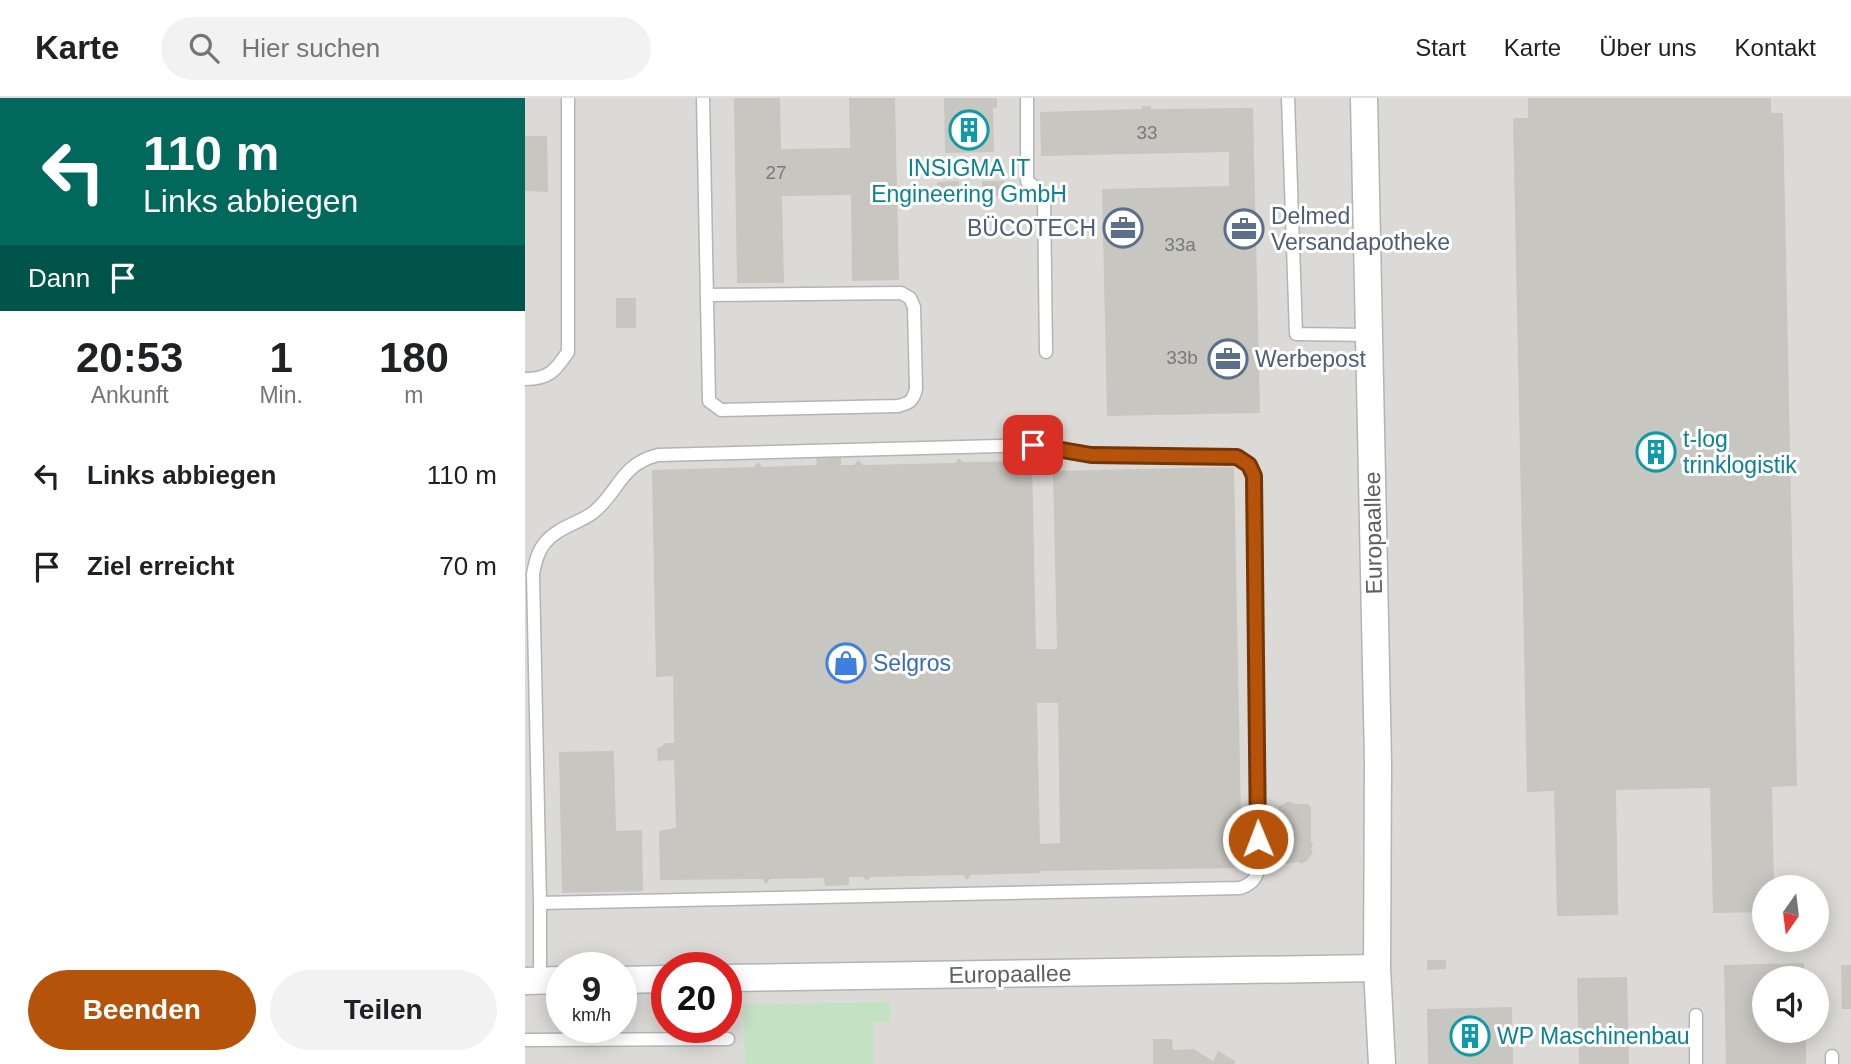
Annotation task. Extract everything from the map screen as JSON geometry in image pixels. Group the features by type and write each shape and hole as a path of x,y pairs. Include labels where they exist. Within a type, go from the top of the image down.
{"street":[{"name":"Europaallee","path":"1364,98 1378,762 1377,968 1382,1064"},
{"name":"Europaallee","path":"742,978 1377,968"}],"lane":[{"path":"525,379 555,372 568,352 568,98"},
{"path":"703,98 706,295 709,401 721,410 898,406 908,404 914,398 914,307 910,298 901,293 706,295"},
{"path":"1027,98 1027,181 1044,194 1046,352"},
{"path":"1288,98 1296,334 1369,335"},
{"path":"540,903 1240,888 1249,885 1256,877 1259,867 1254,476 1249,465 1237,457 1091,455 1033,445 672,454 646,458 635,465 592,514 552,534 535,561 533,575 540,903 542,981"},
{"path":"1696,1015 1696,1064"},
{"path":"525,1040 651,1039"}],"shaded area":[{"path":"525,98 1851,98 1851,1064 525,1064"}],"green space":[{"path":"890,1002 891,1022 873,1022 874,1064 745,1064 743,1005"}],"building":[{"path":"734,98 780,98 781,149 850,148 849,98 895,98 899,280 852,281 851,195 782,196 784,283 737,283"},
{"name":"INSIGMA IT Engineering GmbH","path":"944,98 997,98 997,108 993,108 994,152 945,153"},
{"name":"t-log trinklogistik","path":"1528,98 1771,98 1771,113 1783,113 1797,786 1772,787 1774,875 1752,875 1752,912 1713,913 1710,788 1616,790 1618,915 1557,916 1554,791 1527,792 1513,118 1528,118"},
{"path":"1142,106 1151,106 1151,109 1253,108 1260,413 1107,416 1102,189 1229,186 1229,152 1041,156 1040,112 1142,109"},
{"path":"525,136 547,136 548,192 525,191"},
{"path":"959,181 959,197 937,197 937,182"},
{"path":"982,181 1004,181 1004,196 982,196"},
{"path":"616,298 636,298 636,328 616,328"},
{"name":"Selgros","path":"816,457 841,457 841,465 854,465 858,460 863,465 955,463 959,458 963,462 1032,461 1036,649 1057,649 1053,471 1234,467 1242,868 1041,871 971,875 967,880 963,875 871,877 867,881 863,877 849,877 849,885 825,886 824,878 770,879 766,884 762,879 660,880 659,831 676,828 674,760 658,761 657,749 666,743 674,743 673,676 656,677 652,470 754,467 758,462 762,467 817,465","holes":["1037,703 1058,703 1060,843 1040,844"]},
{"path":"614,751 616,831 642,830 643,891 562,893 559,752"},
{"path":"1289,801 1308,804 1311,807 1313,852 1307,861 1301,864 1278,862 1271,853 1273,844 1279,838 1278,807"},
{"path":"1427,960 1446,960 1446,969 1427,970"},
{"path":"1804,963 1804,966 1752,966 1752,1043 1806,1043 1806,1064 1726,1064 1724,965"},
{"path":"1841,965 1851,965 1851,1009 1842,1009"},
{"path":"1627,977 1629,1064 1579,1064 1577,978"},
{"name":"WP Maschinenbau","path":"1512,1007 1513,1064 1428,1064 1427,1009"},
{"path":"1153,1039 1172,1039 1173,1050 1194,1049 1213,1061 1218,1051 1235,1061 1234,1064 1153,1064"}],"place":[{"name":"INSIGMA IT Engineering GmbH","path":"969,130"},
{"name":"BÜCOTECH","path":"1123,228"},
{"name":"Delmed Versandapotheke","path":"1244,229"},
{"name":"Werbepost","path":"1228,359"},
{"name":"t-log trinklogistik","path":"1656,452"},
{"name":"Selgros","path":"846,663"},
{"name":"WP Maschinenbau","path":"1470,1036"}],"route":[{"path":"1033,445 1091,455 1237,457 1249,465 1254,476 1258,839"}]}
